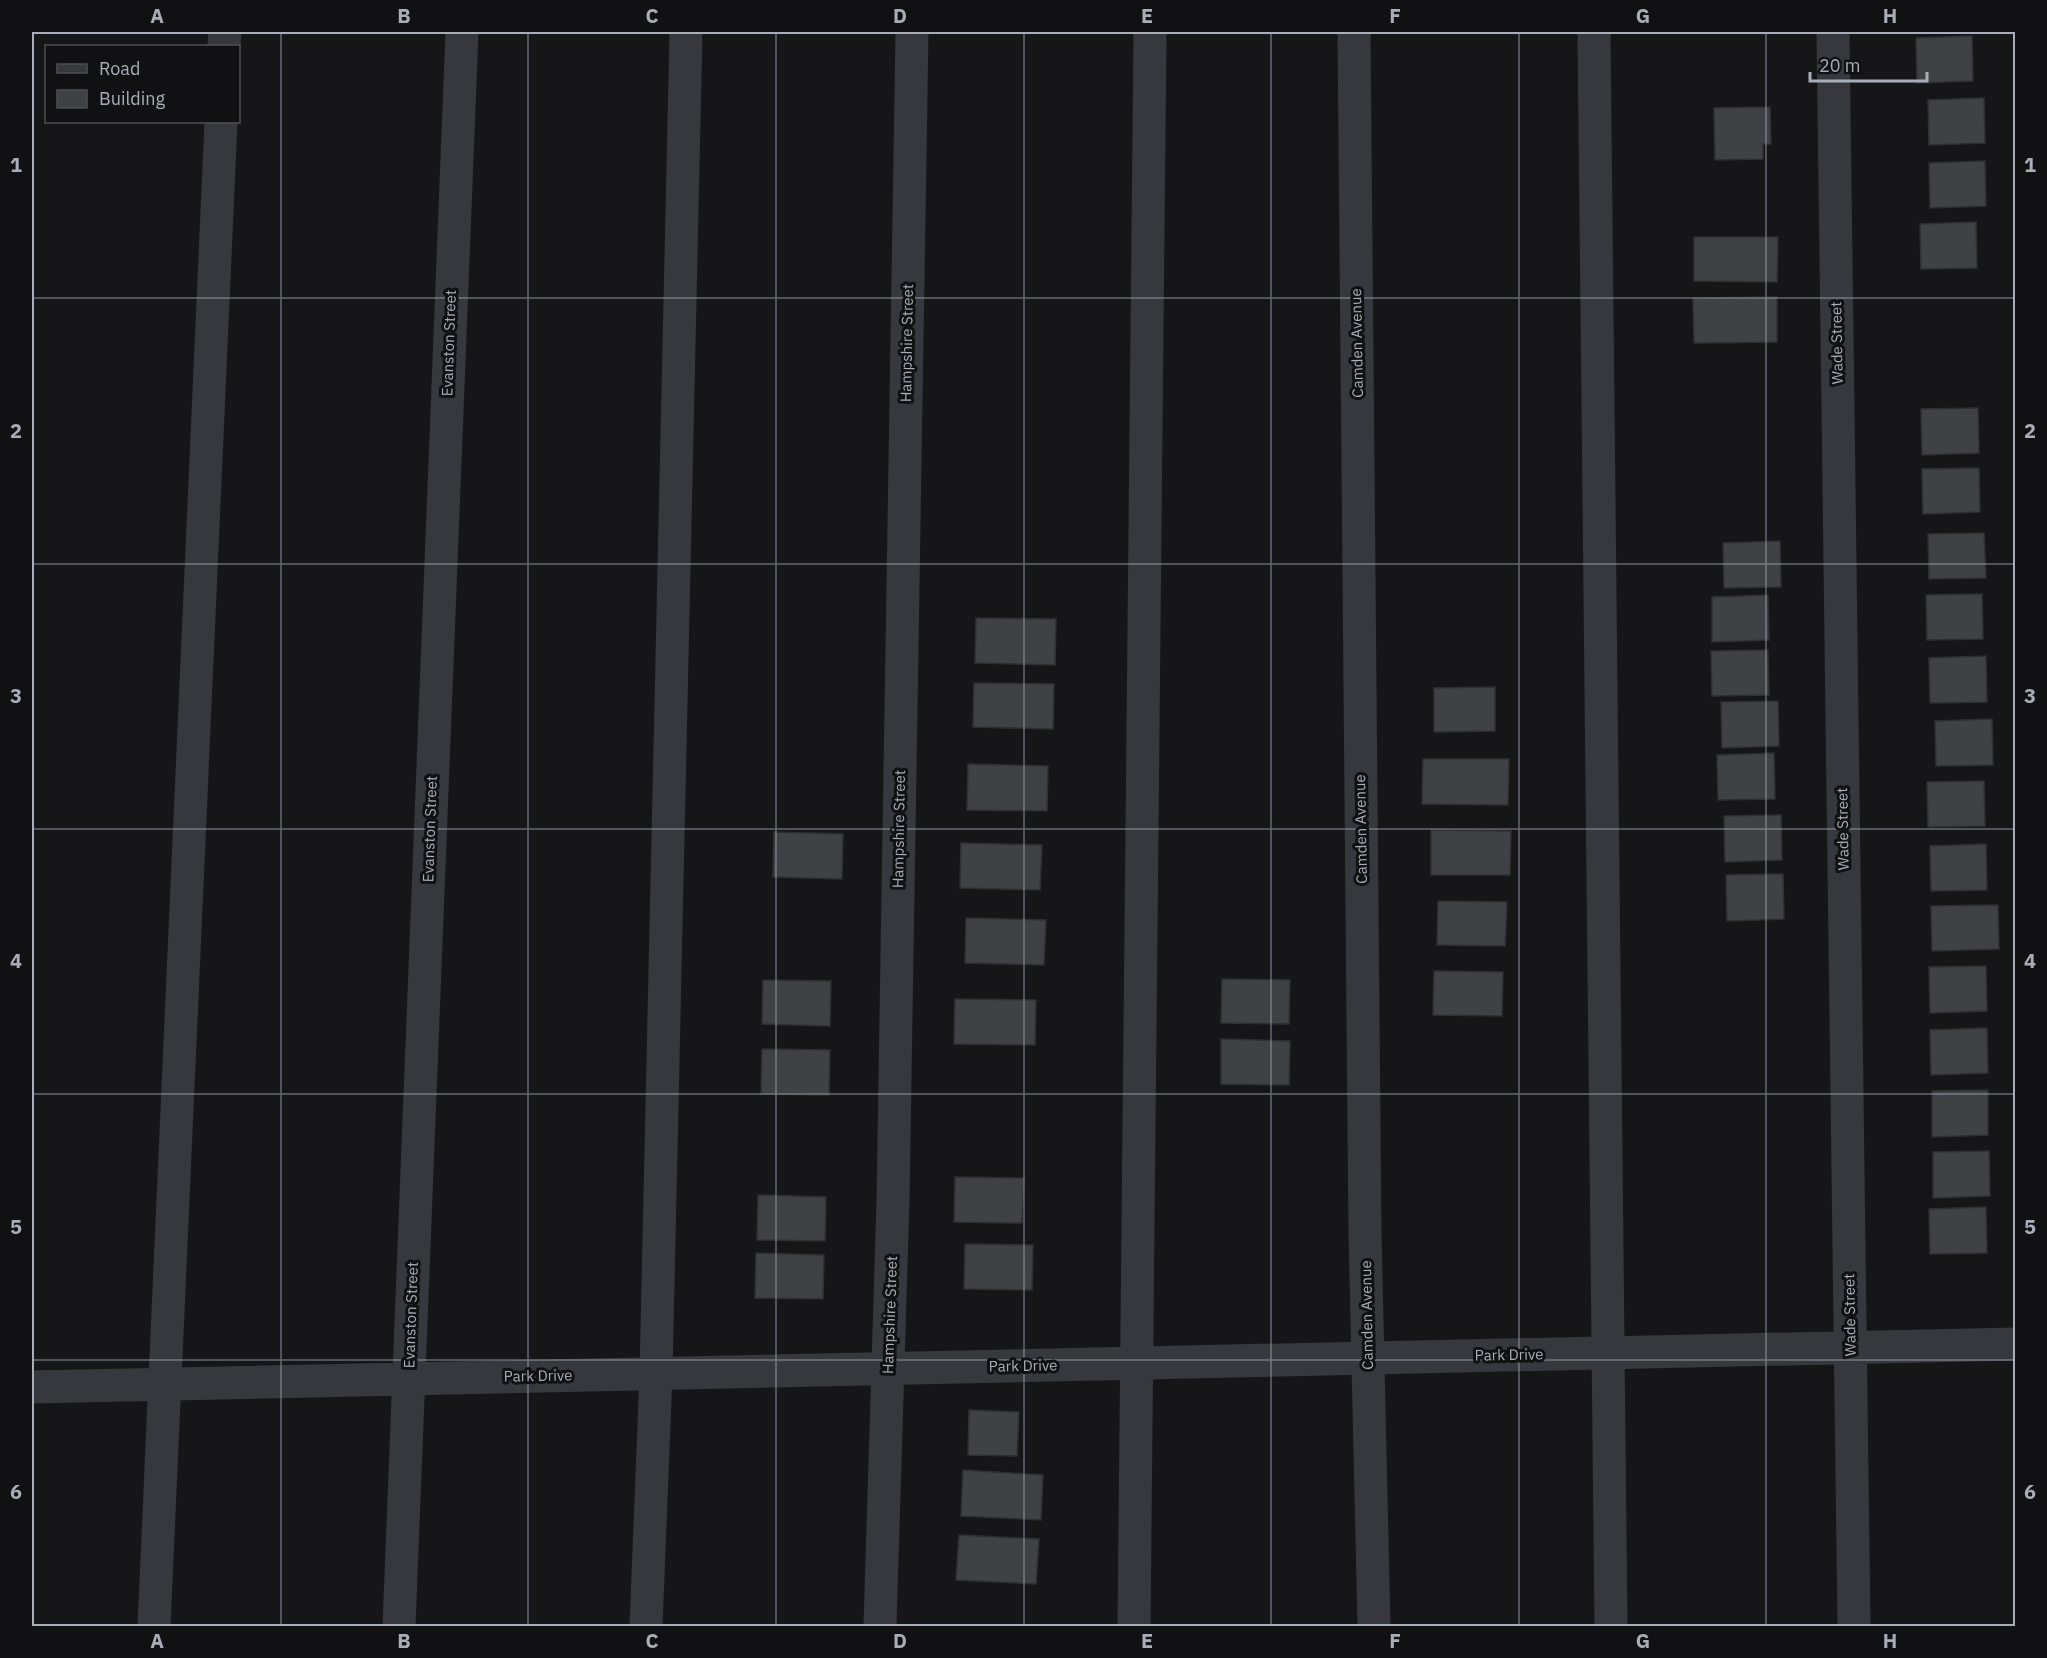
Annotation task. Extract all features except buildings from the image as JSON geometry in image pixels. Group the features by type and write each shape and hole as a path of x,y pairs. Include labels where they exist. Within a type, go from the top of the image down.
{"street":[{"name":"Evanston Street","path":"399,1626 462,32"},
{"path":"646,1626 656,1374 686,32"},
{"name":"Hampshire Street","path":"880,1626 889,1369 912,32"},
{"path":"1134,1626 1150,32"},
{"name":"Camden Avenue","path":"1354,32 1368,1358 1374,1626"},
{"path":"1594,32 1611,1626"},
{"name":"Wade Street","path":"1833,32 1854,1626"},
{"path":"154,1626 221,123"},
{"name":"Park Drive","path":"32,1387 2016,1344"}]}
